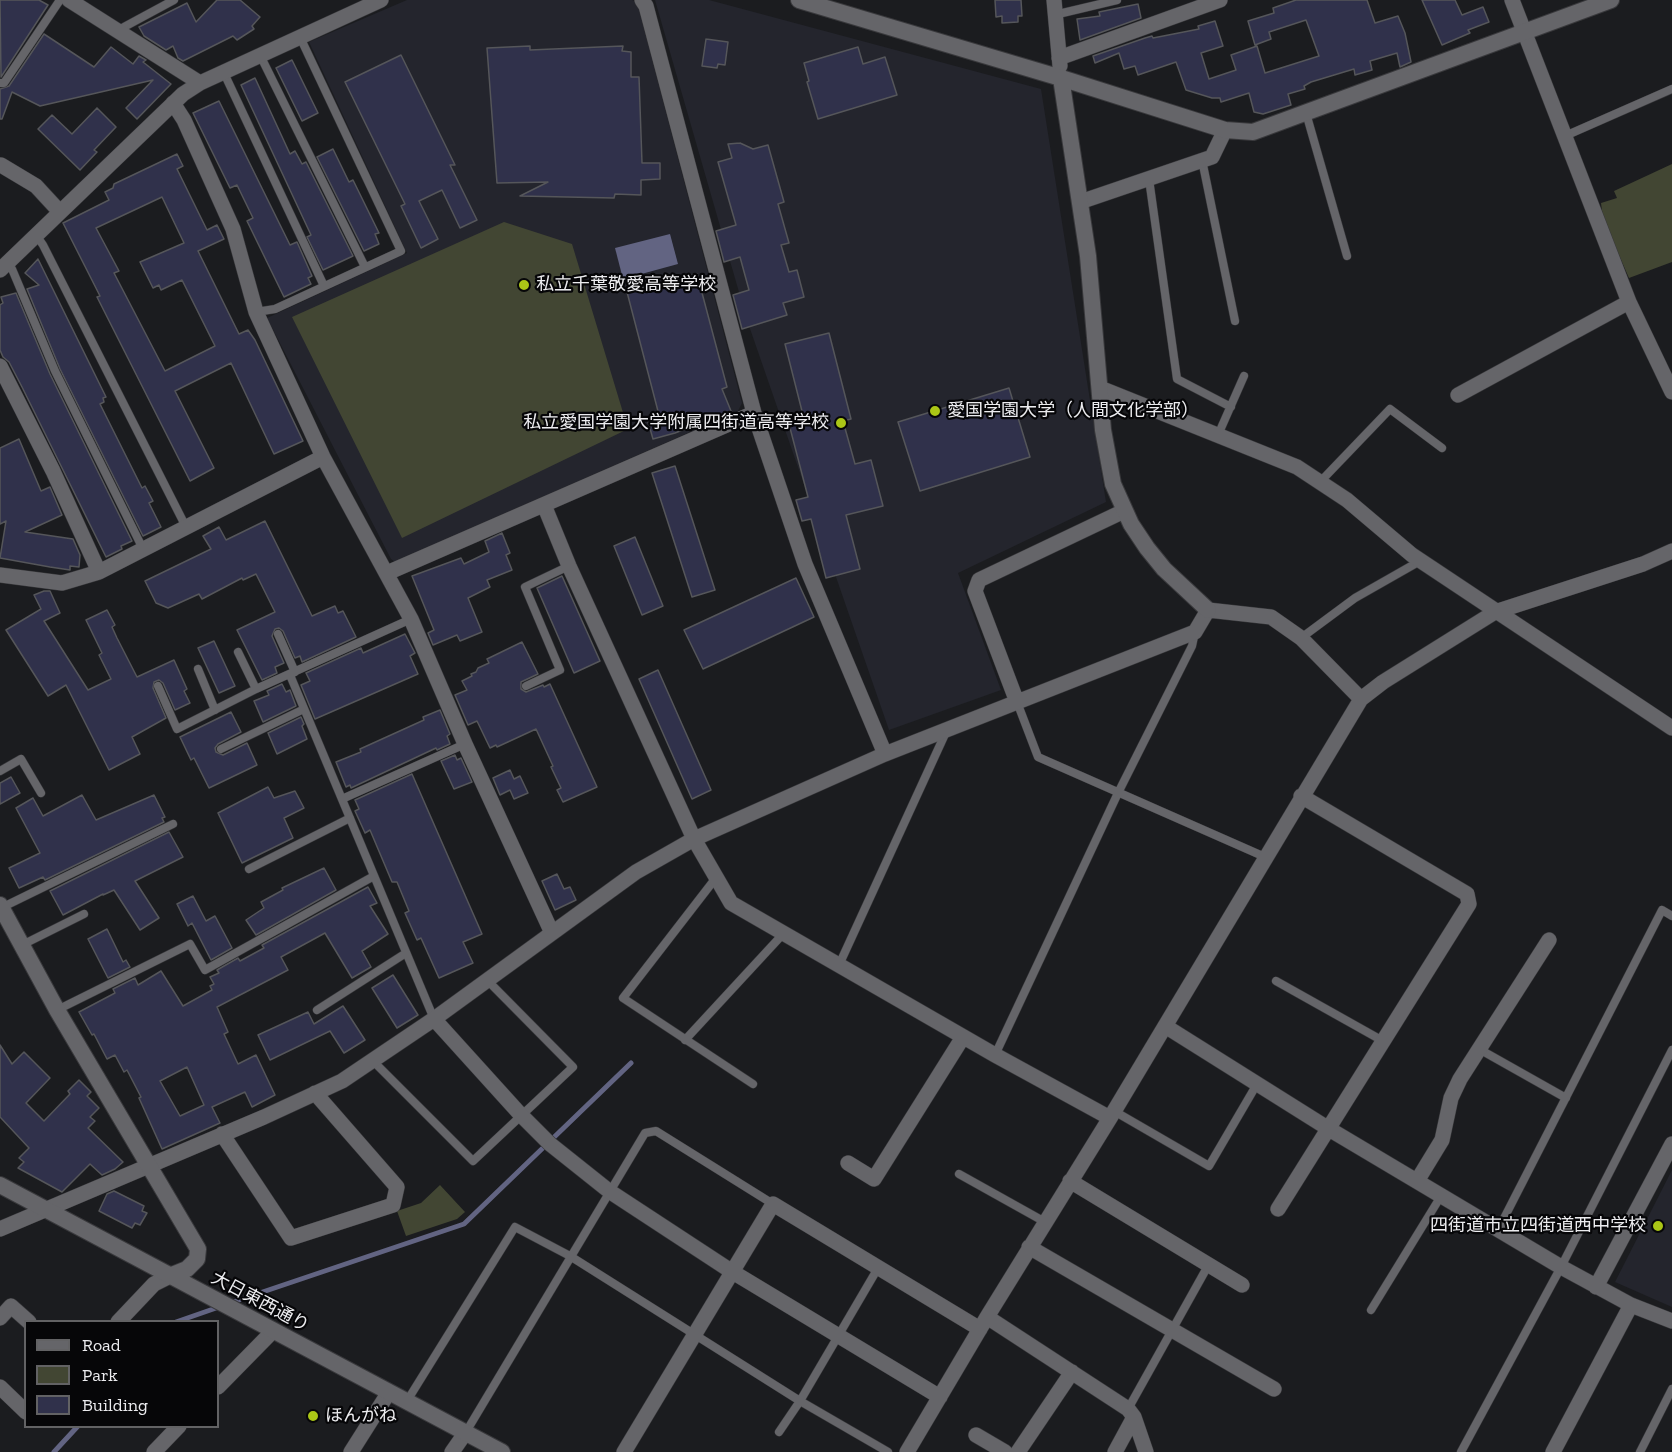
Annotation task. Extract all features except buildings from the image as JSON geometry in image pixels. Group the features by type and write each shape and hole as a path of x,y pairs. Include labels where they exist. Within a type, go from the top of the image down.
{"street":[{"path":"69,0 200,83"},
{"path":"3,267 173,103 200,83 381,0"},
{"path":"642,0 646,6 754,412 805,564 885,754"},
{"path":"799,0 1061,78 1225,130 1253,132 1611,0"},
{"path":"1059,58 1220,0"},
{"path":"1512,0 1629,302 1672,392"},
{"path":"1054,8 1061,78 1088,256 1108,462 1113,484 1124,511 1147,549 1164,569 1208,610 1270,617 1301,638 1361,699"},
{"path":"173,103 184,120 233,229 256,312 323,457 411,619 465,744 552,933"},
{"path":"1080,202 1212,157 1225,130"},
{"path":"1,165 36,186 60,212"},
{"path":"1458,395 1629,302"},
{"path":"0,366 53,471 99,572"},
{"path":"1100,388 1297,467 1347,500 1421,561 1672,728"},
{"path":"387,573 754,412"},
{"path":"0,575 62,583 99,572 323,457"},
{"path":"544,505 569,567 694,838 731,903 995,1055 1112,1115"},
{"path":"1017,702 975,591 979,580 1124,511"},
{"path":"907,1452 1361,699 1383,682 1495,612 1643,564 1672,551"},
{"path":"0,1229 342,1081 434,1019 636,872 694,838 885,754 1195,632 1208,610"},
{"path":"1278,1209 1469,904 1467,894 1301,796"},
{"path":"1,906 57,1010 198,1249 196,1259 187,1269 154,1284 120,1320"},
{"path":"1417,1181 1442,1140 1450,1098 1460,1079 1549,940"},
{"path":"434,1019 550,1144 609,1191 731,1271 940,1397"},
{"path":"1165,1026 1329,1129 1561,1267 1631,1305 1672,1321"},
{"path":"848,1163 874,1179 963,1036"},
{"path":"222,1134 291,1238 393,1205 397,1187 315,1093"},
{"path":"1596,1287 1672,1144"},
{"path":"1070,1181 1242,1285"},
{"name":"大日東西通り","path":"0,1185 502,1452"},
{"path":"624,1452 773,1204 878,1268 1072,1372 1131,1413 1146,1452"},
{"path":"1029,1247 1274,1389"},
{"path":"1553,1452 1631,1305"},
{"path":"0,1318 11,1306 27,1320"},
{"path":"219,1386 273,1331"},
{"path":"1018,1452 1072,1372"},
{"path":"0,1388 24,1410"},
{"path":"351,1452 389,1392"},
{"path":"1115,1452 1131,1413"},
{"path":"154,1452 177,1428"},
{"path":"452,1452 466,1432"},
{"path":"976,1435 1005,1452"}],"lane":[{"path":"0,83 4,83 60,0"},
{"path":"120,33 124,27 174,0"},
{"path":"1054,8 1117,0"},
{"path":"256,312 275,309 401,251 300,36"},
{"path":"260,55 365,267"},
{"path":"224,72 324,286"},
{"path":"1565,136 1672,89"},
{"path":"1306,113 1347,256"},
{"path":"1202,160 1235,321"},
{"path":"1149,179 1177,380 1231,407"},
{"path":"36,235 186,527"},
{"path":"3,267 12,269 55,371 143,549"},
{"path":"1218,435 1244,376"},
{"path":"1320,482 1390,409 1442,448"},
{"path":"1301,638 1355,598 1421,561"},
{"path":"526,686 560,670 525,587 569,567"},
{"path":"158,687 177,729 256,689 411,619"},
{"path":"995,1055 1118,793 1192,646 1195,632"},
{"path":"278,634 304,709 434,1019"},
{"path":"238,652 256,689"},
{"path":"198,669 215,710"},
{"path":"1017,702 1038,757 1265,857"},
{"path":"221,749 304,709"},
{"path":"839,965 946,730"},
{"path":"342,799 465,744"},
{"path":"0,771 21,759 41,793"},
{"path":"249,869 350,818"},
{"path":"1,906 173,824"},
{"path":"57,1010 190,944 205,970 374,876"},
{"path":"716,879 623,998 753,1084"},
{"path":"1498,1230 1662,910 1672,916"},
{"path":"22,945 84,914"},
{"path":"685,1040 783,934"},
{"path":"317,1010 406,953"},
{"path":"373,1060 473,1161 520,1114 573,1067 487,980"},
{"path":"1276,981 1383,1041"},
{"path":"1479,1049 1566,1098"},
{"path":"1461,1452 1561,1267 1672,1050"},
{"path":"1112,1115 1209,1166 1257,1084"},
{"path":"466,1432 645,1133 656,1131 773,1204"},
{"path":"959,1174 1045,1222"},
{"path":"1371,1310 1441,1196"},
{"path":"407,1401 515,1227 570,1256 800,1401 888,1452"},
{"path":"1131,1413 1209,1264"},
{"path":"779,1432 800,1401 878,1268"},
{"path":"1640,1452 1672,1389"}],"shaded area":[{"name":"私立千葉敬愛高等学校","path":"407,0 632,0 637,2 742,403 738,411 395,562 391,559 267,318 407,253 309,42"},
{"name":"愛国学園大学（人間文化学部）","path":"655,0 709,0 1041,89 1106,502 958,573 1001,690 889,730 747,320"},
{"name":"四街道市立四街道西中学校","path":"1672,1170 1672,1307 1615,1282"}],"green space":[{"path":"1672,164 1672,262 1629,278 1603,219 1601,203 1617,198 1614,191"},
{"path":"504,222 572,244 628,429 402,538 292,317"},
{"path":"440,1185 465,1212 457,1219 406,1236 397,1211 421,1203"}],"water":[{"path":"670,234 678,264 623,279 615,248"}],"waterway":[{"path":"230,1303 464,1224 631,1063"},
{"path":"182,1320 219,1307"},
{"path":"54,1452 76,1428"}],"place":[{"name":"私立千葉敬愛高等学校","path":"524,285"},
{"name":"愛国学園大学（人間文化学部）","path":"935,411"},
{"name":"私立愛国学園大学附属四街道高等学校","path":"841,423"},
{"name":"四街道市立四街道西中学校","path":"1658,1226"},
{"name":"ほんがね","path":"313,1416"}]}
